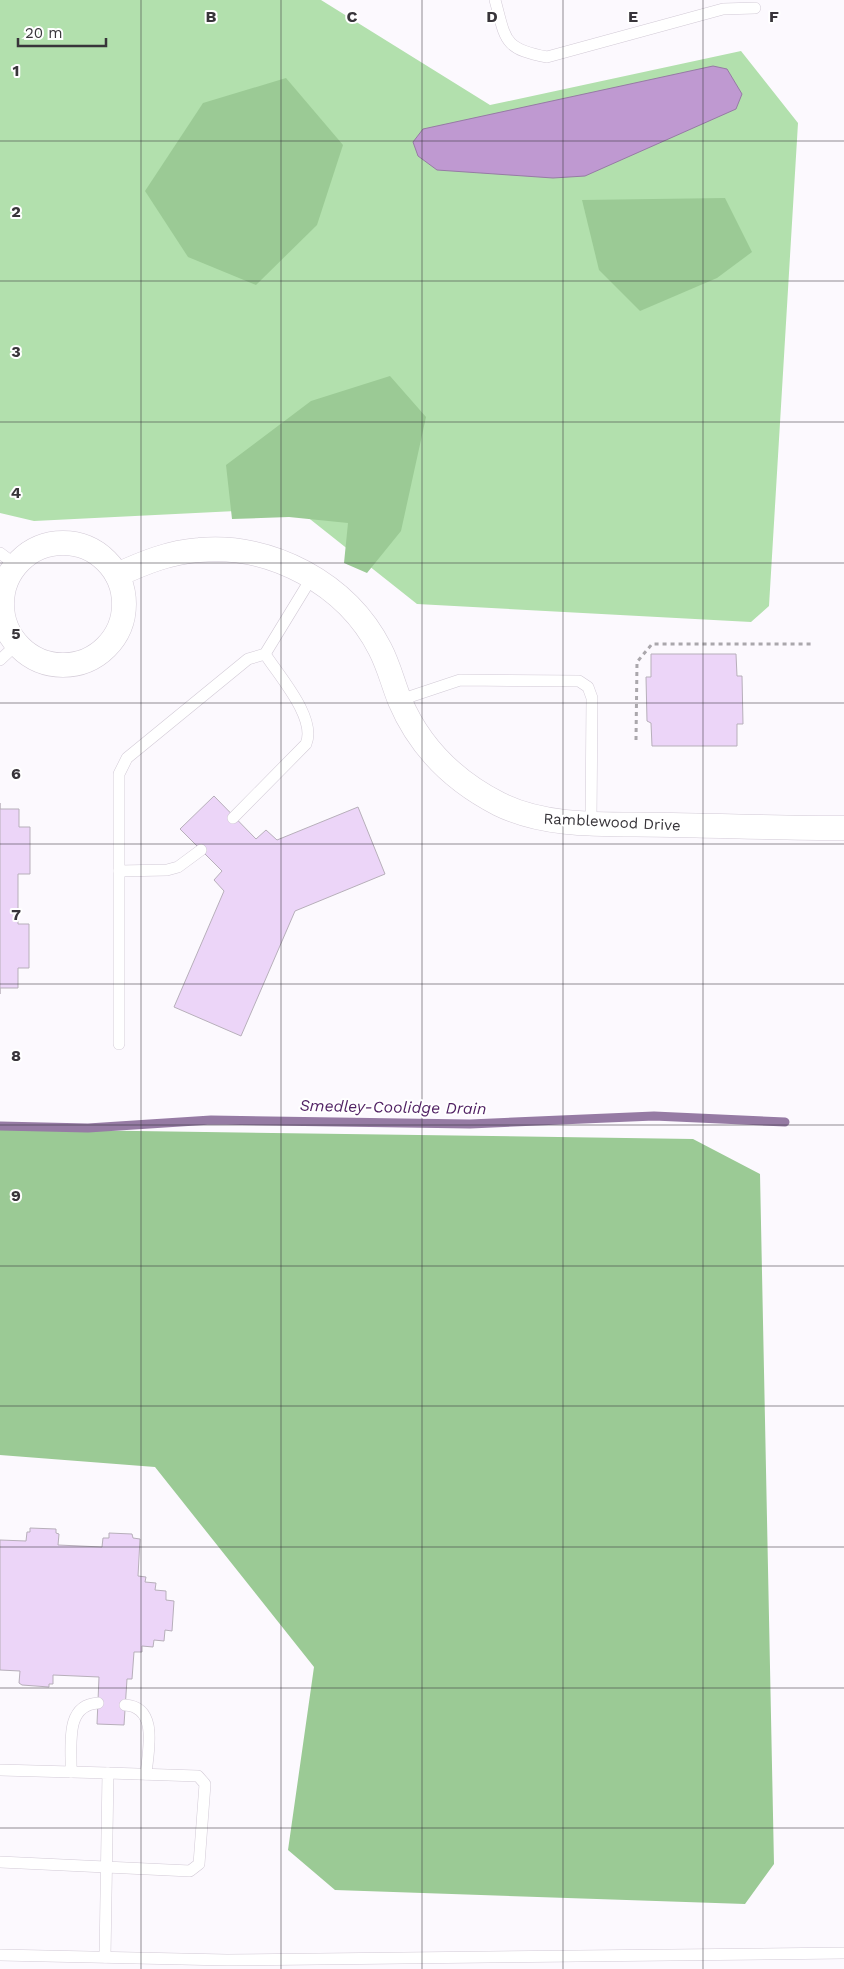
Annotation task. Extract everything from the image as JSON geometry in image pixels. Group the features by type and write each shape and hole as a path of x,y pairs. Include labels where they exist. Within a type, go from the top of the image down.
{"street":[{"path":"69,543 89,548 105,559 117,575 124,594 124,613 117,632 106,648 90,659 70,664 51,664 33,656 17,644 8,630 3,614 2,596 7,580 8,559 43,547 69,543"},
{"name":"Ramblewood Drive","path":"117,575 150,560 199,549 251,552 283,561 312,577 336,594 360,620 380,649 400,700 426,747 470,788 501,805 536,818 590,823 844,828"}],"lane":[{"path":"495,0 505,37 521,52 547,57 723,9 755,8"},
{"path":"119,1044 119,774 127,758 248,659 265,654 312,577"},
{"path":"0,660 17,644"},
{"path":"233,818 306,744 309,737 309,727 302,711 265,654"},
{"path":"400,700 460,680 579,680 588,687 592,698 590,823"},
{"path":"119,871 167,870 178,866 201,850"},
{"path":"71,1772 75,1716 80,1707 88,1703 98,1703"},
{"path":"125,1705 134,1706 142,1711 148,1719 146,1774"},
{"path":"0,1770 198,1776 205,1784 199,1864 190,1871 0,1862"},
{"path":"105,1957 108,1773"},
{"path":"0,1955 227,1960 844,1953"}],"path":[{"path":"636,740 637,662 652,644 812,644"}],"green space":[{"path":"0,0 321,0 490,105 741,51 798,123 769,606 751,622 417,604 296,508 34,521 0,513"},
{"path":"286,78 343,145 317,225 256,285 188,257 145,191 203,103"},
{"path":"725,198 752,252 717,278 640,311 599,270 582,200"},
{"path":"390,376 426,417 401,531 367,573 344,563 348,523 289,517 232,519 226,465 311,401"},
{"path":"0,1129 693,1139 760,1174 774,1864 745,1904 335,1890 288,1850 314,1667 155,1467 0,1455"}],"shaded area":[{"path":"713,66 727,69 742,94 736,109 585,176 553,178 437,170 418,156 413,142 423,129"}],"building":[{"path":"651,654 736,654 737,676 742,676 743,724 737,724 737,746 652,746 651,723 647,721 646,677 651,677"},
{"path":"214,796 256,839 266,830 277,840 358,807 385,874 295,911 241,1036 174,1007 224,891 214,880 222,871 180,829"},
{"path":"0,809 19,809 19,827 30,827 30,874 18,874 18,924 29,924 29,968 18,968 18,988 0,988"},
{"path":"30,1528 56,1529 56,1533 59,1534 58,1545 102,1547 103,1538 109,1538 109,1533 132,1534 133,1538 140,1539 138,1576 146,1577 145,1582 156,1583 155,1590 166,1591 166,1600 174,1601 172,1631 165,1630 164,1641 154,1640 153,1647 142,1646 142,1652 134,1652 132,1679 127,1679 124,1725 97,1724 99,1677 53,1675 53,1684 49,1684 49,1687 22,1685 19,1683 20,1671 0,1670 0,1540 26,1541 27,1532 30,1532"}],"waterway":[{"name":"Smedley-Coolidge Drain","path":"0,1126 88,1128 211,1120 470,1124 654,1116 785,1122"}]}
